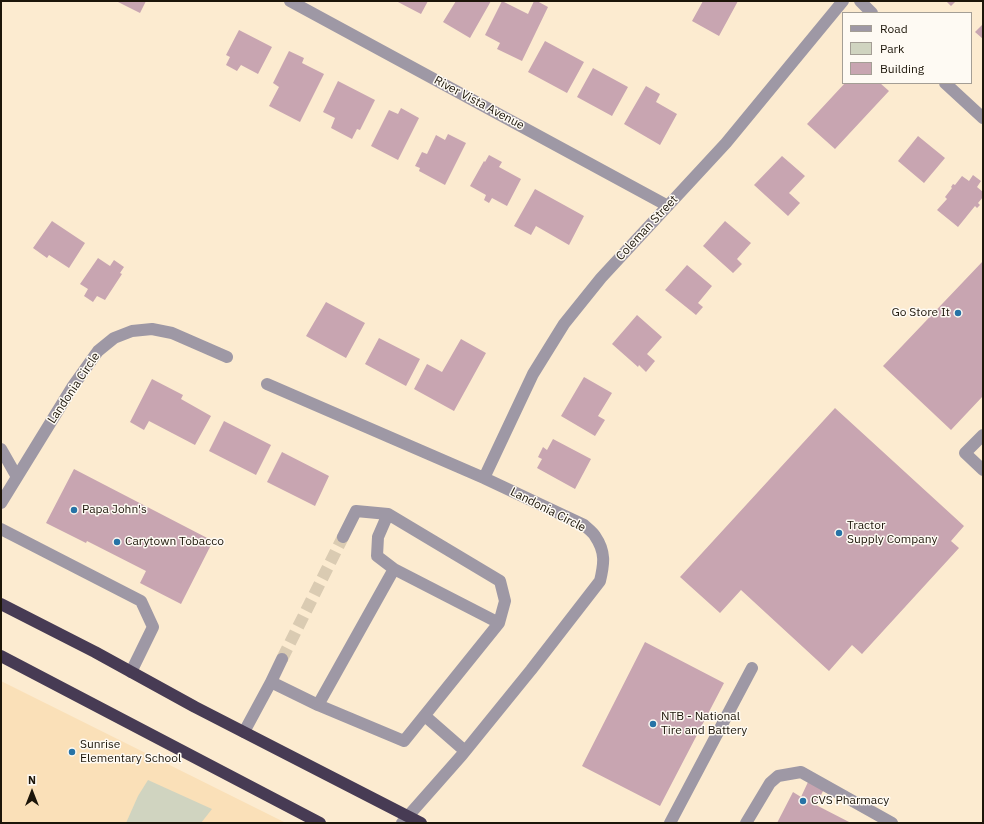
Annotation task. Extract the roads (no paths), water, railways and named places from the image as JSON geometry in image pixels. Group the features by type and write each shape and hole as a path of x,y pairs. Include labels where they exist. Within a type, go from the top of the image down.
{"highway":[{"path":"1,604 244,732 405,820 421,823"},
{"path":"1,656 320,823"}],"street":[{"name":"River Vista Avenue","path":"290,1 668,206"},
{"name":"Coleman Street","path":"484,478 533,374 564,324 601,278 726,143 843,1"},
{"path":"860,1 871,12"},
{"path":"946,84 983,118"},
{"name":"Landonia Circle","path":"1,503 73,386 98,351 114,338 132,331 152,329 172,333 227,357"},
{"name":"Landonia Circle","path":"267,384 484,478 584,525 595,535 602,550 604,565 600,581 532,670 465,751 405,820"},
{"path":"983,435 965,453 983,470"},
{"path":"1,449 17,477"},
{"path":"271,682 318,705 404,741 499,623 505,601 500,581 388,514 356,511 343,537"},
{"path":"388,514 378,537 377,556 394,569 499,623"},
{"path":"1,529 141,601 153,627 131,672"},
{"path":"318,705 394,569"},
{"path":"244,732 282,659"},
{"path":"670,823 752,668"},
{"path":"425,716 465,751"},
{"path":"746,823 770,783 778,776 801,772 892,823"}],"tunnel":[{"path":"282,659 343,537"}],"place":[{"name":"Go Store It","path":"958,313"},
{"name":"Papa John's","path":"74,510"},
{"name":"Tractor Supply Company","path":"839,533"},
{"name":"Carytown Tobacco","path":"117,542"},
{"name":"NTB - National Tire and Battery","path":"653,724"},
{"name":"Sunrise Elementary School","path":"72,752"},
{"name":"CVS Pharmacy","path":"803,801"}]}
